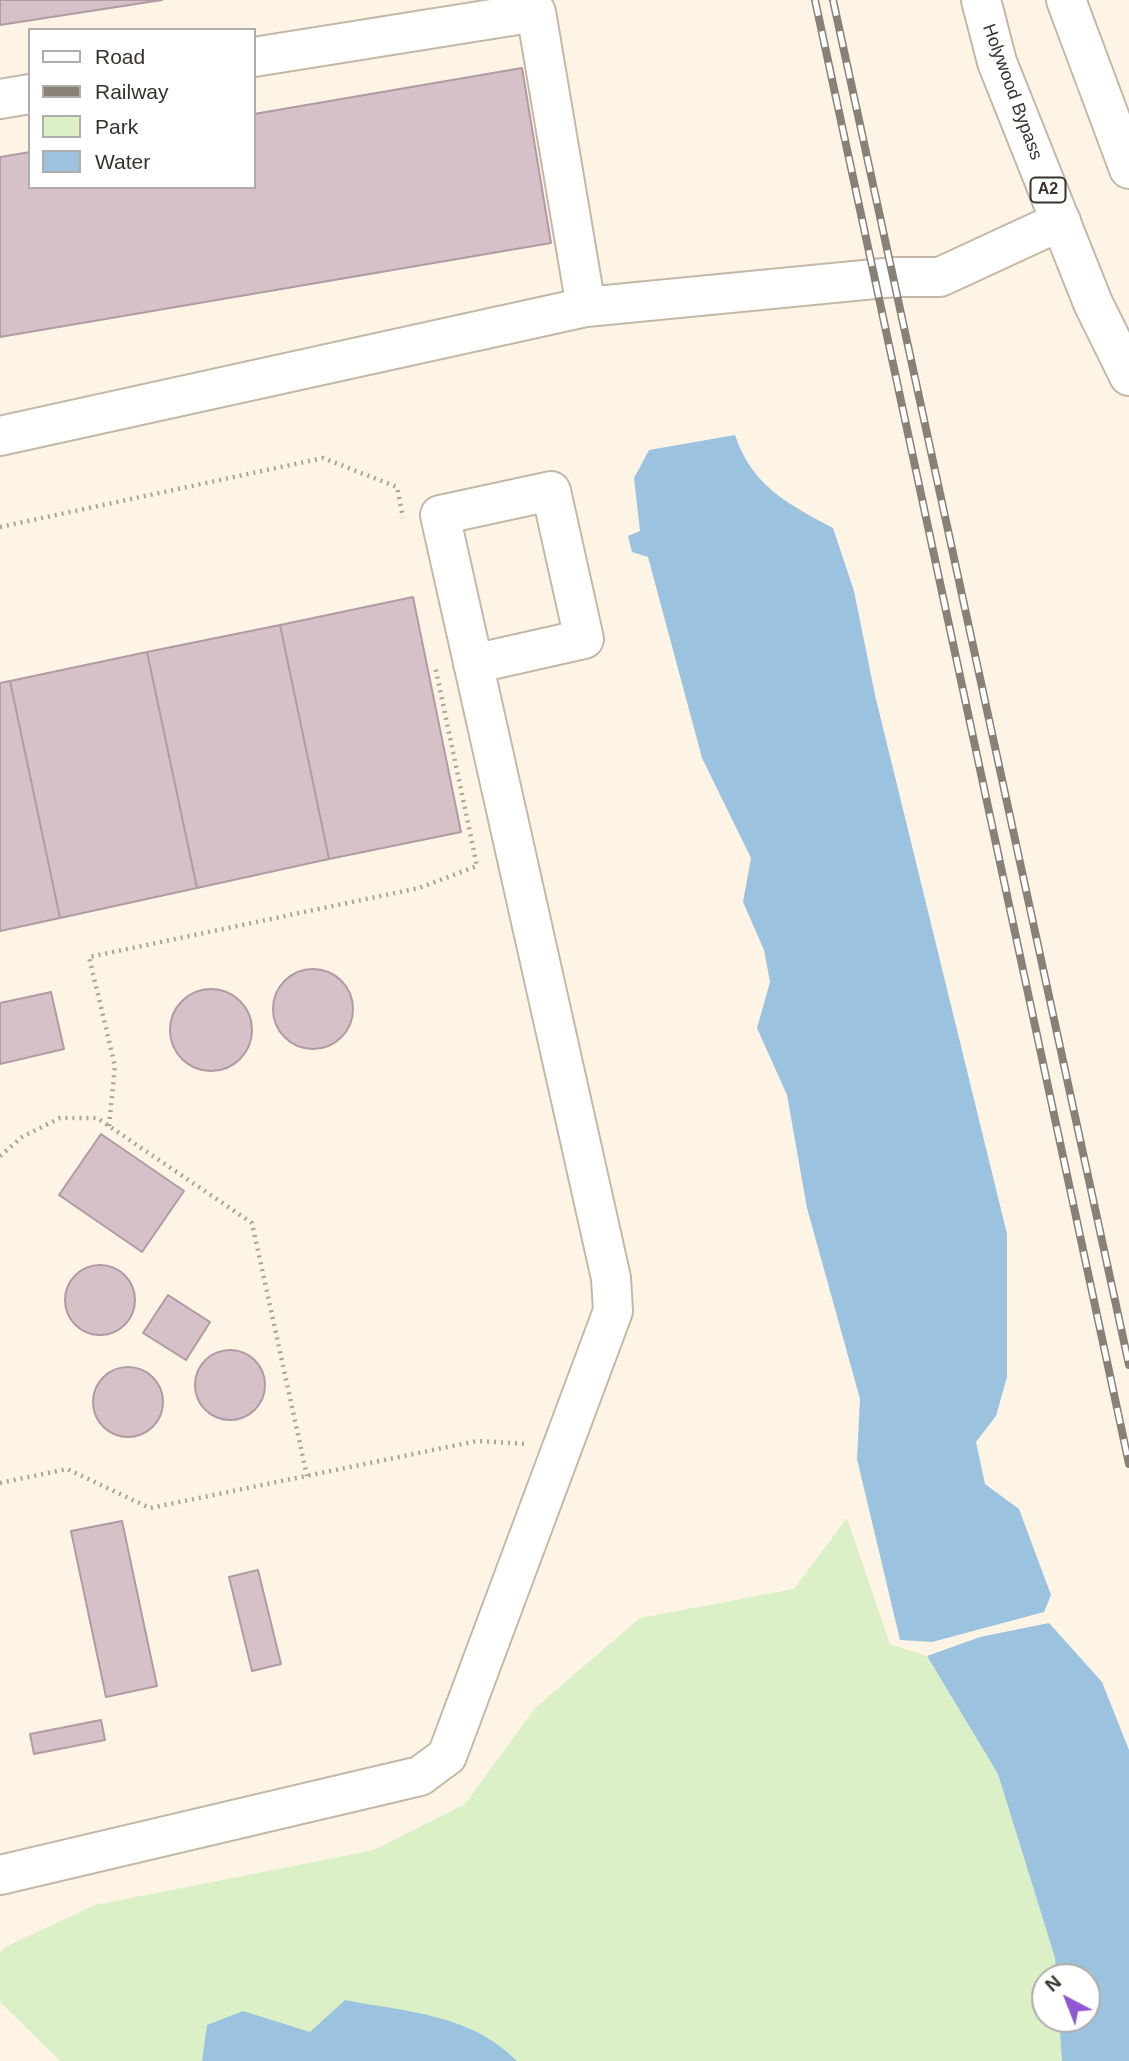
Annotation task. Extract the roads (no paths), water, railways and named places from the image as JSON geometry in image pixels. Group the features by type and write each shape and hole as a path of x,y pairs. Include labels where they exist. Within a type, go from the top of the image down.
{"main road":[{"name":"Holywood Bypass","path":"981,0 997,62 1093,303 1129,376"},
{"path":"1066,0 1129,169"},
{"path":"256,57 536,12 586,307"},
{"path":"0,99 28,94"},
{"path":"0,436 586,307 895,278 940,277 1061,222"},
{"path":"0,1875 420,1776 447,1756 613,1311 611,1278 473,664 440,516 551,491 584,639 473,664"}],"water":[{"path":"735,435 742,453 762,481 801,511 833,528 854,591 875,695 1007,1234 1007,1377 996,1416 976,1442 985,1484 1019,1509 1051,1595 1044,1612 932,1642 900,1640 857,1459 860,1399 807,1208 787,1095 757,1028 770,982 764,950 743,902 751,858 702,758 648,557 632,552 628,536 640,531 634,478 649,450"},
{"path":"1049,1623 1102,1682 1129,1750 1129,2061 1062,2061 1060,2033 1101,2033 1101,1963 1055,1963 998,1774 927,1656 980,1637"},
{"path":"345,2000 415,2012 459,2024 499,2045 517,2061 202,2061 207,2025 243,2011 310,2032"}],"railway":[{"path":"815,0 1129,1464"},
{"path":"833,0 1129,1365"}]}
